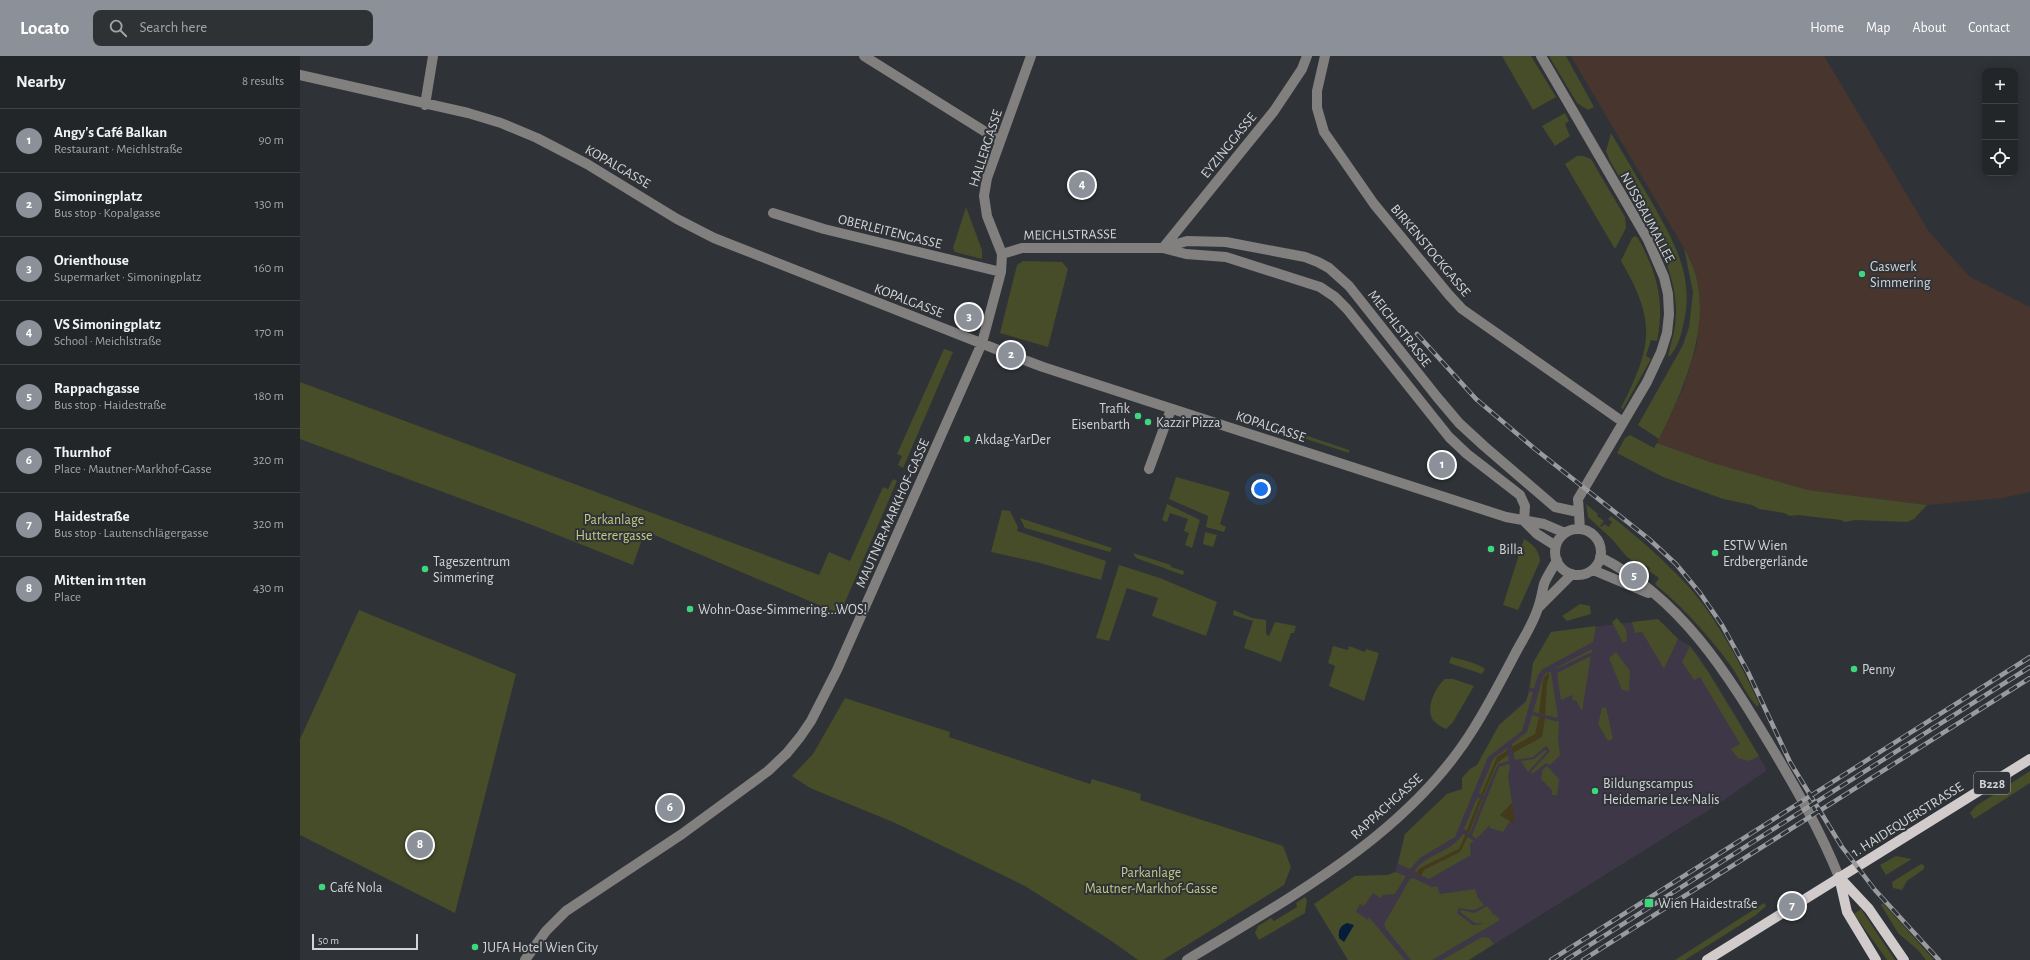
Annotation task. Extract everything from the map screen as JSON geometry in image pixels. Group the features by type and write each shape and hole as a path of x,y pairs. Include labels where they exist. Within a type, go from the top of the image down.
{"main road":[{"name":"1. HAIDEQUERSTRASSE","path":"1707,960 2030,759"},
{"path":"1839,877 1847,912 1876,960"},
{"path":"1839,877 1869,909 1904,960"}],"street":[{"path":"425,105 433,56"},
{"path":"864,56 1000,140"},
{"name":"HALLERGASSE","path":"1001,272 1002,254 987,216 984,196 987,178 1031,56"},
{"name":"EYZINGGASSE","path":"1163,248 1274,111 1302,69 1307,56"},
{"name":"BIRKENSTOCKGASSE","path":"1325,56 1317,91 1317,108 1324,132 1374,204 1462,309 1623,422"},
{"name":"NUSSBAUMALLEE","path":"1541,56 1648,240 1661,270 1668,294 1669,314 1667,333 1661,352 1647,382 1578,499 1580,529"},
{"name":"KOPALGASSE","path":"300,75 425,105 475,115 501,123 537,138 587,164 678,219 714,238 1043,367 1524,522 1544,524 1565,533"},
{"name":"OBERLEITENGASSE","path":"773,213 824,229 1001,272"},
{"name":"MEICHLSTRASSE","path":"1163,248 1187,241 1226,242 1305,257 1329,268 1349,286 1437,397 1460,423 1484,446 1555,507 1578,512"},
{"name":"MEICHLSTRASSE","path":"1002,254 1022,248 1163,248 1186,254 1215,256 1239,261 1320,287 1335,297 1380,349 1428,413 1449,437 1467,454 1520,495 1525,506 1524,522"},
{"name":"MAUTNER-MARKHOF-GASSE","path":"525,960 555,920 682,834 753,783 787,753 800,737 837,670 982,343 1001,272"},
{"path":"1149,470 1171,408"},
{"name":"KOPALGASSE","path":"1524,522 1537,534 1556,546"},
{"path":"1580,529 1594,535 1601,549 1600,557 1593,570 1587,573 1572,574 1560,566 1557,560 1556,546 1565,533 1580,529"},
{"path":"1600,557 1634,576 1704,645 1740,694 1800,794 1830,855 1839,877"},
{"name":"RAPPACHGASSE","path":"1187,960 1313,883 1349,858 1384,829 1434,781 1456,756 1474,728 1538,608 1544,584 1557,560"},
{"path":"1593,570 1657,597"},
{"name":"RAPPACHGASSE","path":"1538,608 1572,574"}],"shaded area":[{"name":"Gaswerk Simmering","path":"1571,56 1824,56 1929,232 1970,277 2030,307 2030,492 2002,498 1927,505 1808,490 1713,463 1657,443 1684,386 1697,344 1699,313 1698,288 1691,260"},
{"name":"Bildungscampus Heidemarie Lex-Nalis","path":"1658,619 1678,639 1690,646 1699,657 1767,770 1712,808 1469,960 1348,960 1314,904 1355,876 1388,875 1395,872 1405,834 1447,794 1462,789 1462,778 1470,769 1477,765 1499,725 1527,699 1533,663 1551,632"}],"green space":[{"path":"1502,56 1531,56 1556,97 1533,110"},
{"path":"1549,56 1566,56 1594,107 1588,110 1577,103"},
{"path":"1565,113 1569,121 1565,124 1570,136 1555,146 1542,126"},
{"path":"1611,133 1667,229 1680,260 1684,275 1687,291 1683,326 1680,338 1670,356 1668,356 1676,320 1676,307 1668,268 1652,231 1610,161 1606,151"},
{"path":"1577,156 1583,156 1591,159 1625,217 1626,228 1615,249 1565,164"},
{"path":"966,207 982,250 982,259 955,252 953,248"},
{"path":"1635,236 1638,238 1645,251 1654,275 1660,300 1660,313 1657,341 1651,340 1646,356 1651,359 1623,409 1621,408 1639,367 1644,350 1646,334 1645,318 1641,301 1633,282 1621,261 1632,238"},
{"path":"1684,248 1694,271 1699,296 1699,320 1696,345 1680,394 1659,439 1638,425 1683,345 1689,327 1693,292"},
{"path":"1023,261 1062,262 1068,269 1048,347 1000,333 1017,265"},
{"path":"944,349 953,352 903,468 898,465 902,456 897,454"},
{"name":"Parkanlage Hutterergasse","path":"300,382 819,575 829,552 850,561 883,487 888,489 893,479 897,481 840,614 645,531 633,565 532,525 300,439"},
{"path":"1287,429 1349,450 1349,453 1285,432"},
{"path":"1630,435 1654,448 1657,443 1713,463 1808,490 1927,505 1914,519 1907,522 1855,520 1845,522 1841,520 1798,515 1790,516 1784,513 1759,509 1752,505 1723,499 1663,477 1617,453 1625,438"},
{"path":"1176,477 1230,492 1220,524 1226,527 1224,532 1206,527 1208,516 1169,499"},
{"path":"1167,504 1200,520 1192,548 1185,545 1189,533 1184,531 1188,519 1170,513 1167,522 1162,520"},
{"path":"1586,504 1604,521 1600,526 1602,527 1604,524 1609,527 1612,522 1608,519 1611,516 1652,550 1690,588 1701,601 1728,643 1759,703 1758,707 1747,693 1731,666 1714,644 1696,623 1655,584 1659,578 1649,571 1650,568 1636,560 1634,562 1626,556 1612,539 1588,517"},
{"path":"1002,510 1010,511 1018,527 1017,531 1106,561 1101,580 1036,562 991,552"},
{"path":"1020,518 1112,548 1110,552 1025,528"},
{"path":"1205,532 1217,535 1213,547 1203,544"},
{"path":"1524,539 1531,543 1535,548 1540,561 1518,610 1503,605"},
{"path":"1133,553 1171,565 1171,567 1184,571 1183,575 1136,558"},
{"path":"1119,565 1160,578 1217,602 1206,636 1152,616 1158,598 1127,588 1109,641 1096,638"},
{"path":"1580,604 1590,606 1591,614 1567,621 1562,616"},
{"path":"359,610 516,674 455,913 300,835 300,739"},
{"path":"1234,610 1252,618 1266,620 1266,634 1269,636 1275,622 1296,626 1294,633 1291,633 1281,662 1244,648 1253,621 1233,615"},
{"path":"1617,618 1626,629 1627,641 1623,643 1612,622"},
{"path":"1658,619 1678,639 1664,669 1642,632 1635,633 1632,622"},
{"path":"1596,626 1593,642 1543,669 1538,675 1534,688 1530,688 1533,663 1551,632"},
{"path":"1333,646 1348,650 1349,646 1365,652 1366,649 1379,653 1364,701 1329,686 1335,666 1328,663"},
{"path":"1690,646 1709,673 1759,756 1749,761 1738,758 1731,749 1740,744 1700,677 1694,680 1682,662"},
{"path":"1592,649 1592,652 1556,669 1556,668"},
{"path":"1616,652 1630,671 1629,691 1622,690 1609,658"},
{"path":"1591,656 1582,711 1576,700 1573,701 1572,695 1561,700 1557,673"},
{"path":"1451,657 1473,663 1485,669 1482,674 1449,663"},
{"path":"1551,672 1557,718 1533,712 1543,677 1546,673"},
{"path":"1445,679 1453,679 1474,686 1453,722 1446,729 1433,720 1430,710 1432,698 1438,687"},
{"path":"1529,692 1533,692 1522,731 1488,757 1455,837 1420,858 1410,869 1398,864 1405,834 1447,794 1462,789 1462,778 1470,769 1477,765 1499,725 1526,702"},
{"name":"Parkanlage Mautner-Markhof-Gasse","path":"845,698 950,732 949,737 1090,784 1092,779 1141,794 1140,800 1283,846 1291,867 1284,885 1163,960 1138,960 1110,940 1025,886 893,822 810,788 792,776 813,754"},
{"path":"1606,707 1613,739 1608,741 1598,724 1602,708"},
{"path":"1532,715 1559,722 1558,738 1560,755 1550,765 1546,763 1532,774 1531,772 1550,751 1546,746 1533,757 1515,760 1512,744 1527,732"},
{"path":"1507,748 1509,761 1498,764 1484,796 1479,793 1493,759"},
{"path":"1545,750 1547,751 1528,772 1521,761 1534,759"},
{"path":"1509,764 1510,768 1508,776 1512,803 1500,815 1510,821 1503,832 1490,828 1490,825 1476,839 1472,835 1499,767"},
{"path":"1547,766 1559,779 1557,795 1552,795 1552,790 1541,779 1543,769"},
{"path":"2030,771 2030,783 1974,819 1970,813 1976,806"},
{"path":"1477,798 1483,799 1470,833 1464,829"},
{"path":"1463,834 1474,841 1470,844 1471,855 1429,879 1416,873 1415,871 1424,861 1452,846"},
{"path":"1896,856 1912,859 1886,875 1880,865"},
{"path":"1921,864 1924,865 1924,869 1907,881 1902,890 1893,888 1892,882"},
{"path":"1395,872 1406,876 1395,894 1383,895 1380,898 1373,893 1364,906 1360,904 1356,912 1368,920 1369,917 1405,960 1348,960 1314,904 1355,876 1388,875"},
{"path":"1413,878 1432,887 1437,886 1440,894 1475,889 1478,898 1484,905 1474,910 1459,908 1457,913 1473,925 1482,924 1475,923 1460,912 1461,910 1474,913 1487,906 1492,912 1492,915 1494,914 1500,920 1432,960 1411,960 1386,929 1384,924 1410,879"},
{"path":"1305,897 1307,900 1305,913 1259,940 1255,933 1258,926 1271,918 1274,921 1297,907 1296,903"},
{"path":"1764,903 1766,906 1756,915 1685,960 1675,960"},
{"path":"1883,903 1934,960 1926,960 1918,950 1898,933 1881,905"},
{"path":"1861,909 1895,960 1887,960 1854,914"},
{"path":"1482,937 1489,938 1494,944 1469,960 1442,960"}],"sand":[{"path":"1549,673 1545,715 1539,713 1544,677"},
{"path":"1539,717 1545,718 1542,737 1513,753 1512,747 1535,734"},
{"path":"1508,750 1508,755 1497,763 1483,796 1481,795 1497,757"},
{"path":"1480,798 1482,799 1469,833 1466,832"},
{"path":"1512,803 1515,824 1500,815"},
{"path":"1466,834 1468,836 1460,852 1424,870 1421,876 1416,873 1420,868 1459,849"}],"water":[{"path":"1347,923 1354,925 1344,942 1339,938 1339,933 1341,927"}],"railway":[{"path":"1417,334 1476,399 1535,449 1649,539 1676,564 1700,593 1722,625 1748,672 1790,762 1842,847 1875,890 1939,960"},
{"path":"1551,960 2030,657"},
{"path":"1566,960 2030,667"},
{"path":"1583,960 2030,678"}],"place":[{"name":"VS Simoningplatz","path":"1082,185"},
{"name":"Gaswerk Simmering","path":"1862,274"},
{"name":"Orienthouse","path":"969,317"},
{"name":"Simoningplatz","path":"1011,355"},
{"name":"Trafik Eisenbarth","path":"1138,416"},
{"name":"Kazzir Pizza","path":"1148,422"},
{"name":"Akdag-YarDer","path":"967,439"},
{"name":"Angy's Café Balkan","path":"1442,465"},
{"name":"Billa","path":"1491,549"},
{"name":"ESTW Wien Erdbergerlände","path":"1715,553"},
{"name":"Tageszentrum Simmering","path":"425,569"},
{"name":"Rappachgasse","path":"1634,576"},
{"name":"Wohn-Oase-Simmering...WOS!","path":"690,609"},
{"name":"Penny","path":"1854,669"},
{"name":"Bildungscampus Heidemarie Lex-Nalis","path":"1595,791"},
{"name":"Thurnhof","path":"670,808"},
{"name":"Mitten im 11ten","path":"420,845"},
{"name":"Café Nola","path":"322,887"},
{"name":"Wien Haidestraße","path":"1649,903"},
{"name":"Haidestraße","path":"1792,906"},
{"name":"JUFA Hotel Wien City","path":"475,947"}]}
